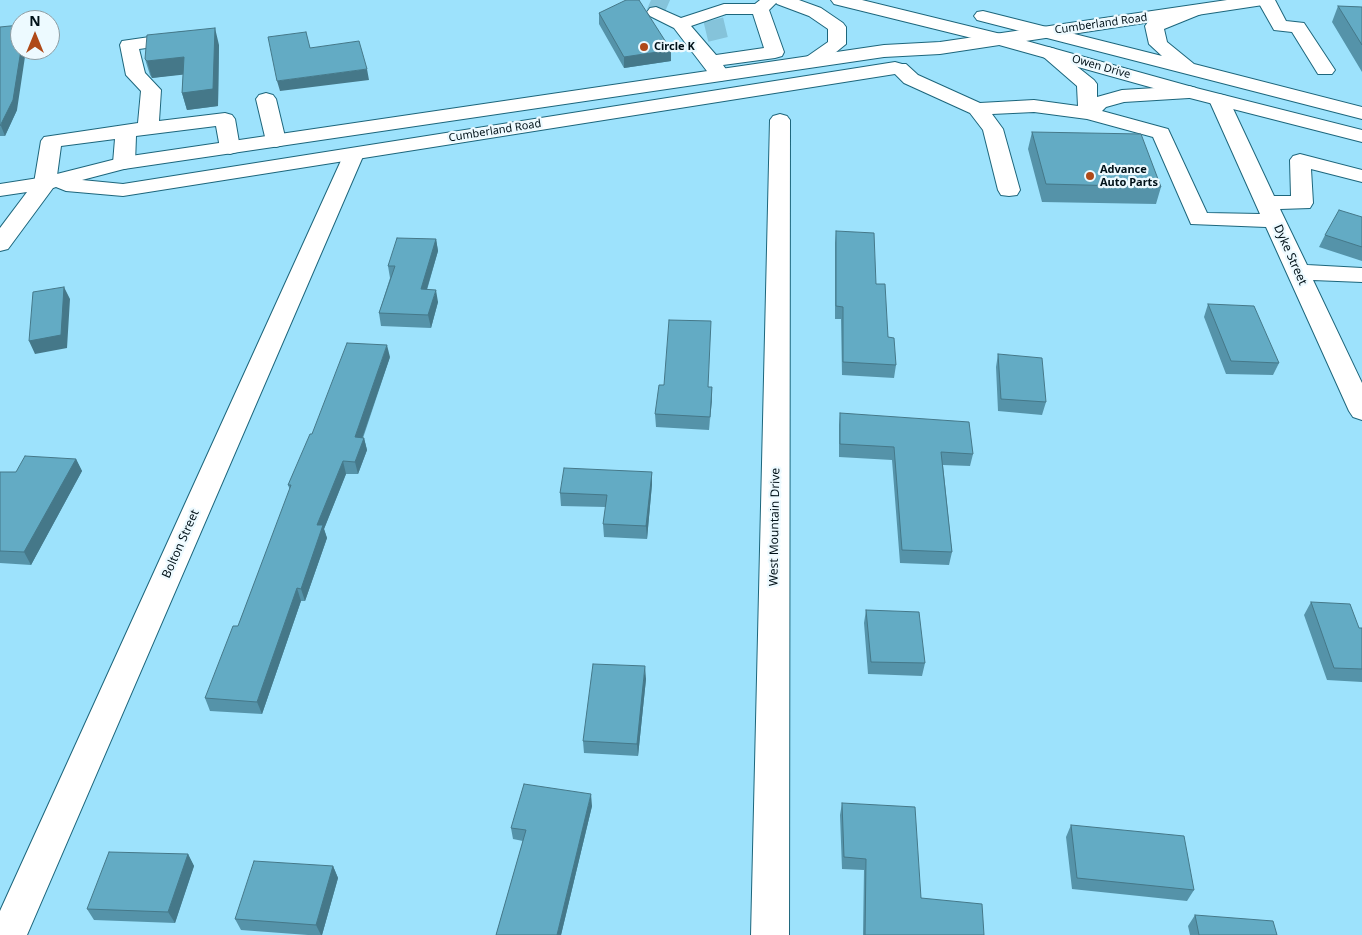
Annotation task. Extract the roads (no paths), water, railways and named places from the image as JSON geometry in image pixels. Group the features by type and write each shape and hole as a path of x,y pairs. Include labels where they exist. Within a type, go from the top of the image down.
{"main road":[{"path":"700,0 724,9 765,15"},
{"path":"783,0 815,12 837,27 837,44 812,62"},
{"name":"Owen Drive","path":"840,0 998,39 1219,100 1362,136"},
{"path":"1265,0 1280,26 1298,27 1325,70"},
{"name":"Cumberland Road","path":"0,190 45,183 124,163 276,141 714,58 812,62 884,51 940,48 1265,0"},
{"path":"724,9 674,19 714,58 775,52 765,15"},
{"path":"1192,71 1158,44 1154,26 1195,10"},
{"name":"Owen Drive","path":"964,12 1362,114"},
{"path":"731,26 765,15"},
{"path":"746,39 765,15"},
{"path":"148,128 151,90 136,75 129,45 204,36"},
{"name":"Cumberland Road","path":"45,183 123,190 899,68 940,48"},
{"path":"1048,53 1087,84 1088,113"},
{"path":"899,68 911,79 977,109 993,129 1009,190"},
{"path":"1088,113 1100,103 1122,96 1189,92"},
{"path":"266,99 276,141"},
{"name":"Dyke Street","path":"1219,100 1362,411"},
{"path":"977,109 1034,106 1088,113 1161,133 1199,219 1270,211 1302,203 1300,160 1362,176"},
{"path":"0,244 45,183 52,141 224,119 230,148"},
{"name":"West Mountain Drive","path":"770,935 780,120"},
{"path":"124,163 126,131"},
{"name":"Bolton Street","path":"8,935 354,154"},
{"path":"1297,272 1362,275"}],"tunnel":[{"path":"651,0 667,7"},
{"path":"706,32 731,26"}],"place":[{"name":"Circle K","path":"644,47"},
{"name":"Advance Auto Parts","path":"1090,176"}]}
